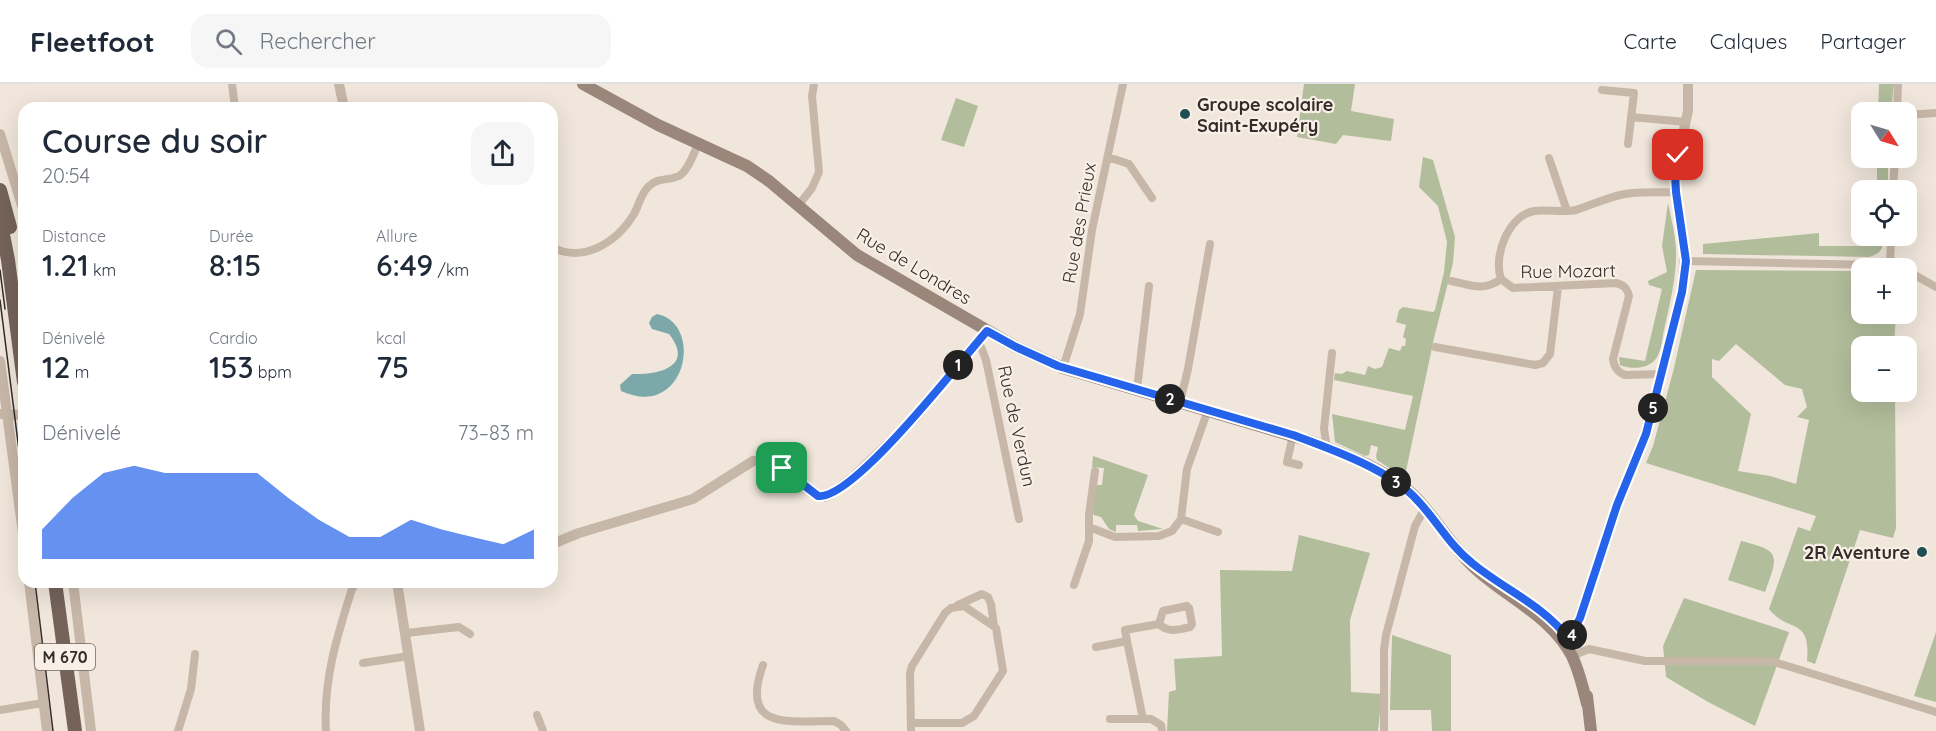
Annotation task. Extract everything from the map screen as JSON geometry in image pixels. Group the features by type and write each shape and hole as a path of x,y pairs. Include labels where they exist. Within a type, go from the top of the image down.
{"main road":[{"name":"Rue de Londres","path":"583,84 651,121 758,173 846,247 868,262 1016,347 1063,368 1293,435 1327,448 1398,483 1425,508 1485,578 1539,616 1567,641 1585,678 1591,731"},
{"path":"0,189 14,249 18,279"},
{"path":"0,219 18,336"},
{"name":"M 670","path":"49,588 66,731"},
{"name":"M 670","path":"57,588 75,731"}],"street":[{"path":"232,84 234,102"},
{"path":"339,84 343,102"},
{"path":"798,206 812,188 819,172 812,96 814,84"},
{"name":"Rue des Prieux","path":"1063,368 1080,314 1092,230 1123,84"},
{"path":"1567,641 1580,618 1617,505 1646,434 1682,292 1686,261 1676,192 1676,166 1689,102 1688,84"},
{"path":"1897,102 1898,84"},
{"path":"1602,90 1634,93 1628,144"},
{"path":"1917,114 1936,113"},
{"path":"1631,117 1686,122"},
{"path":"0,134 18,192"},
{"path":"558,250 580,254 607,243 630,221 648,187 657,180 682,174 699,144"},
{"path":"1108,157 1129,164 1152,198"},
{"path":"1549,158 1567,211"},
{"name":"Rue Mozart","path":"1662,374 1625,375 1616,370 1614,364 1629,296 1625,287 1616,283 1520,289 1508,286 1501,279 1499,264 1502,248 1515,222 1522,216 1536,211 1567,211 1623,194 1676,192"},
{"path":"1180,402 1210,244"},
{"path":"1686,261 1851,265"},
{"path":"1917,276 1936,286"},
{"path":"1451,281 1484,288 1501,279"},
{"path":"1137,389 1149,286"},
{"path":"1435,347 1535,365 1544,363 1550,354 1558,287"},
{"path":"558,542 595,528 693,499 753,461 766,460 776,463 813,494 824,497 852,478 915,418 987,331"},
{"name":"Rue de Verdun","path":"976,343 981,347 986,360 1019,519"},
{"path":"1327,448 1324,429 1330,401 1332,353"},
{"path":"0,361 3,414 18,505"},
{"path":"1089,527 1112,537 1154,537 1172,531 1181,519 1187,469 1208,410"},
{"path":"3,414 18,415"},
{"path":"1293,435 1287,462 1299,465"},
{"path":"1074,585 1089,541 1095,471"},
{"path":"1384,731 1386,635 1415,526 1425,508"},
{"path":"1181,519 1218,532"},
{"path":"30,588 47,731"},
{"path":"74,588 91,731"},
{"path":"326,731 328,673 353,588"},
{"path":"398,588 420,731"},
{"path":"982,594 988,597 991,603 994,626 997,631 1003,671 972,719 962,723 911,727 912,666 945,613 982,594"},
{"path":"955,606 967,607 994,626"},
{"path":"1142,715 1125,630 1159,624"},
{"path":"405,633 459,627 470,634"},
{"path":"1096,647 1127,641"},
{"path":"1574,654 1588,649 1645,662 1771,661 1936,712"},
{"path":"178,731 191,688 195,654"},
{"path":"363,663 409,656"},
{"path":"763,665 757,683 756,697 760,708 768,717 780,721 834,721 846,731"},
{"path":"0,710 43,703"},
{"path":"537,715 543,731"},
{"path":"1110,719 1142,715 1157,720 1161,724 1162,731"}],"green space":[{"path":"1304,84 1355,84 1351,111 1394,119 1391,141 1343,135 1336,144 1297,137"},
{"path":"1879,84 1894,84 1892,102 1878,102"},
{"path":"956,98 978,106 964,147 941,140"},
{"path":"1423,157 1433,160 1455,237 1453,263 1403,477 1377,460 1378,447 1371,445 1369,455 1365,456 1335,442 1332,414 1405,430 1413,396 1334,380 1335,373 1342,374 1347,371 1365,375 1368,366 1375,369 1382,367 1389,348 1400,351 1402,346 1405,346 1406,339 1403,337 1406,325 1396,322 1399,310 1403,307 1433,312 1435,310 1444,272 1447,242 1438,206 1419,187"},
{"path":"1877,168 1888,168 1888,180 1877,180"},
{"path":"1668,203 1675,237 1676,258 1673,289 1661,347 1657,357 1650,364 1635,368 1625,367 1620,365 1619,357 1645,361 1662,289 1649,285 1648,281 1667,272 1662,246"},
{"path":"1819,233 1819,246 1882,246 1877,254 1869,257 1703,254 1703,244"},
{"path":"1696,270 1851,271 1851,324 1895,324 1895,336 1851,336 1851,402 1895,402 1896,528 1893,538 1860,530 1815,664 1807,661 1806,637 1802,631 1777,617 1769,609 1798,527 1810,531 1816,516 1646,463 1653,446 1673,372","holes":["1736,344 1785,385 1802,389 1807,407 1797,417 1809,420 1796,484 1770,476 1738,471 1751,414 1712,377 1712,359 1719,361"]},
{"path":"1093,456 1148,475 1134,515 1138,521 1163,529 1138,531 1137,525 1116,525 1116,532 1109,529 1101,517 1094,515 1092,511 1096,485 1102,485 1104,468 1092,467"},
{"path":"1299,535 1370,553 1350,620 1351,692 1382,694 1378,731 1167,731 1169,692 1176,690 1174,659 1222,656 1220,570 1292,571"},
{"path":"1741,541 1764,548 1773,556 1774,562 1765,592 1728,580"},
{"path":"1684,598 1789,632 1755,726 1666,677 1663,646"},
{"path":"1936,632 1936,702 1914,696"},
{"path":"1392,635 1451,655 1451,731 1432,731 1431,710 1390,710"}],"water":[{"path":"657,314 672,321 681,334 684,351 681,368 674,382 661,393 643,397 621,391 620,385 632,374 652,373 670,367 676,361 678,354 676,345 669,334 652,329 649,323"}],"tram line":[{"path":"0,270 5,309"},
{"path":"0,300 18,442"},
{"path":"36,588 53,731"}],"place":[{"name":"Groupe scolaire Saint-Exupéry","path":"1185,114"},
{"name":"2R Aventure","path":"1922,552"}],"route":[{"path":"782,468 813,494 824,497 836,491 868,464 918,414 987,331 1058,366 1293,435 1327,448 1386,476 1405,488 1419,501 1465,557 1549,616 1569,639 1580,618 1617,505 1646,434 1682,292 1686,261 1676,192 1675,174 1678,155"}]}
